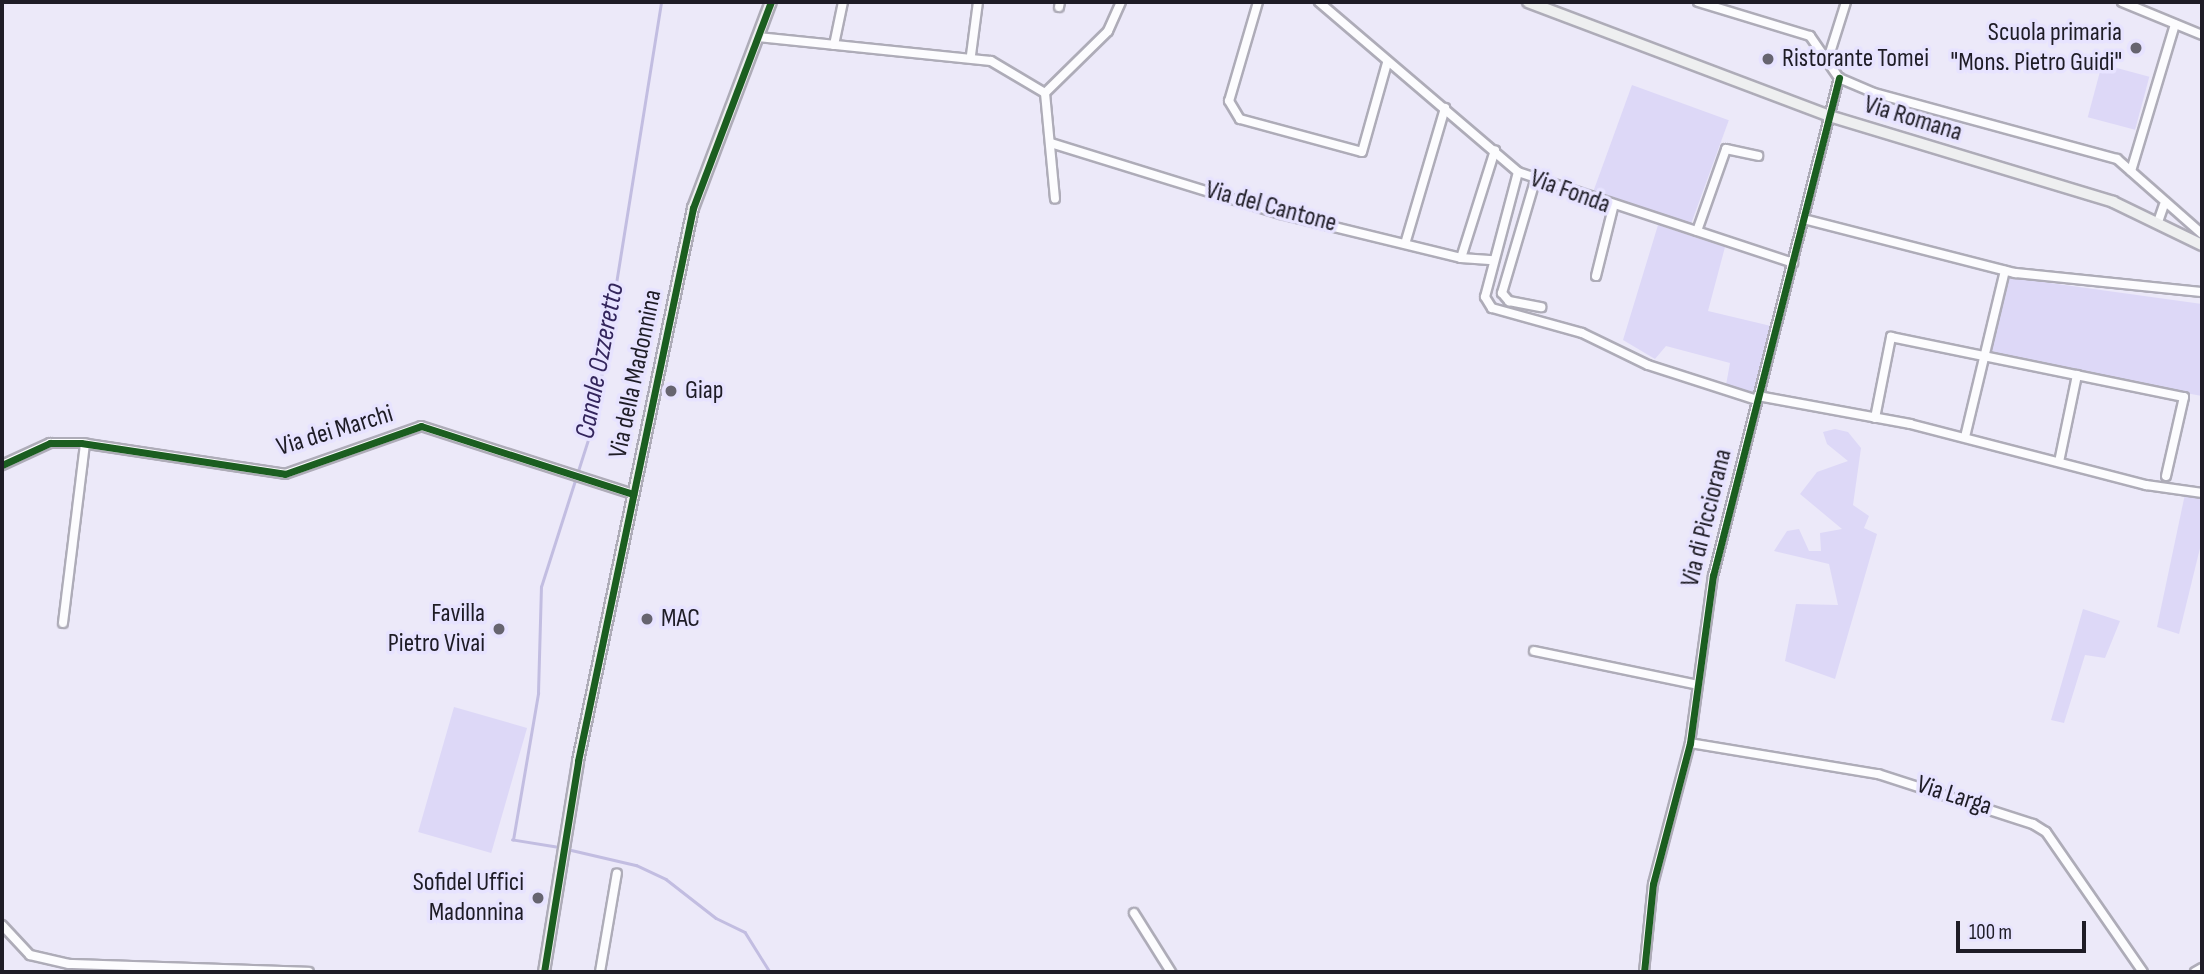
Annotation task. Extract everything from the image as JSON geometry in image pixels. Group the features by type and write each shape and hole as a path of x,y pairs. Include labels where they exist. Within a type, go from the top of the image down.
{"street":[{"name":"Via della Madonnina","path":"544,972 559,856 693,208 771,2"},
{"path":"834,45 843,2"},
{"path":"971,55 978,2"},
{"path":"1045,93 1108,31 1121,2"},
{"path":"1258,2 1229,101 1240,119 1362,152 1387,63"},
{"name":"Via Fonda","path":"1319,2 1387,63 1446,108 1518,172 1535,181 1613,208 1697,231 1793,263"},
{"name":"Via Romana","path":"1528,2 1829,116 2163,224 2202,245"},
{"path":"1699,2 1717,4 1803,32 1829,56 1839,78 1896,101 2101,151 2131,171 2164,205 2202,234"},
{"path":"1829,56 1846,2"},
{"path":"2122,2 2202,35"},
{"path":"2131,171 2175,24"},
{"path":"758,37 971,55 1045,93"},
{"name":"Via di Picciorana","path":"1644,972 1653,884 1690,743 1713,576 1839,78"},
{"path":"1045,93 1055,199"},
{"path":"1405,244 1446,108"},
{"name":"Via del Cantone","path":"1051,143 1281,214 1461,258 1493,260"},
{"path":"1697,231 1726,149 1758,156"},
{"path":"1461,258 1495,150"},
{"path":"1518,172 1485,297 1500,312 1582,333 1648,365 1758,398 1965,437 2059,463 2202,493"},
{"path":"1535,181 1502,293 1508,302 1541,307"},
{"path":"2163,224 2164,205"},
{"path":"1595,276 1613,208"},
{"path":"2163,224 2172,211"},
{"path":"1804,219 2005,271 2202,292"},
{"path":"1965,437 2005,271"},
{"path":"1875,418 1891,337 1984,359 2184,397 2166,476"},
{"path":"2059,463 2077,375"},
{"name":"Via dei Marchi","path":"2,465 50,443 85,443 285,474 421,426 466,436 633,494"},
{"path":"63,623 85,443"},
{"path":"1534,651 1698,685"},
{"name":"Via Larga","path":"1690,743 1878,774 2033,824 2046,832 2143,972"},
{"path":"600,972 617,873"},
{"path":"1134,914 1171,972"},
{"path":"2,925 30,955 69,964 309,972"},
{"path":"2195,972 2202,968"}],"shaded area":[{"path":"2102,64 2149,77 2135,130 2088,117"},
{"path":"1632,85 1729,120 1688,231 1592,196"},
{"path":"1658,225 1725,247 1708,311 1771,326 1753,393 1726,385 1730,363 1666,346 1655,359 1623,340"},
{"path":"2006,277 2202,304 2202,396 1989,357"},
{"path":"1835,429 1848,432 1861,448 1853,505 1869,516 1864,528 1877,534 1835,679 1785,661 1796,604 1838,605 1829,564 1774,551 1787,531 1799,529 1809,551 1821,551 1820,533 1842,529 1800,494 1817,472 1848,461 1827,444 1823,432"},
{"path":"2185,494 2202,497 2202,540 2179,634 2157,627"},
{"path":"2083,609 2120,621 2105,658 2085,655 2064,723 2051,720"},
{"path":"454,707 527,728 491,853 418,832"}],"waterway":[{"name":"Canale Ozzeretto","path":"556,847 513,840 538,693 541,587 594,421 661,2"},
{"name":"Canale Ozzeretto","path":"567,849 636,865 666,879 716,918 745,932 770,972"}],"cycle path":[{"path":"544,972 578,761 693,208 771,2"},
{"path":"1644,972 1653,884 1690,743 1713,576 1839,78"},
{"path":"2,465 50,443 81,443 285,474 421,426 633,494"}],"place":[{"name":"Scuola primaria \"Mons. Pietro Guidi\"","path":"2136,48"},
{"name":"Ristorante Tomei","path":"1768,59"},
{"name":"Giap","path":"671,391"},
{"name":"MAC","path":"647,619"},
{"name":"Favilla Pietro Vivai","path":"499,629"},
{"name":"Sofidel Uffici Madonnina","path":"538,898"}]}
